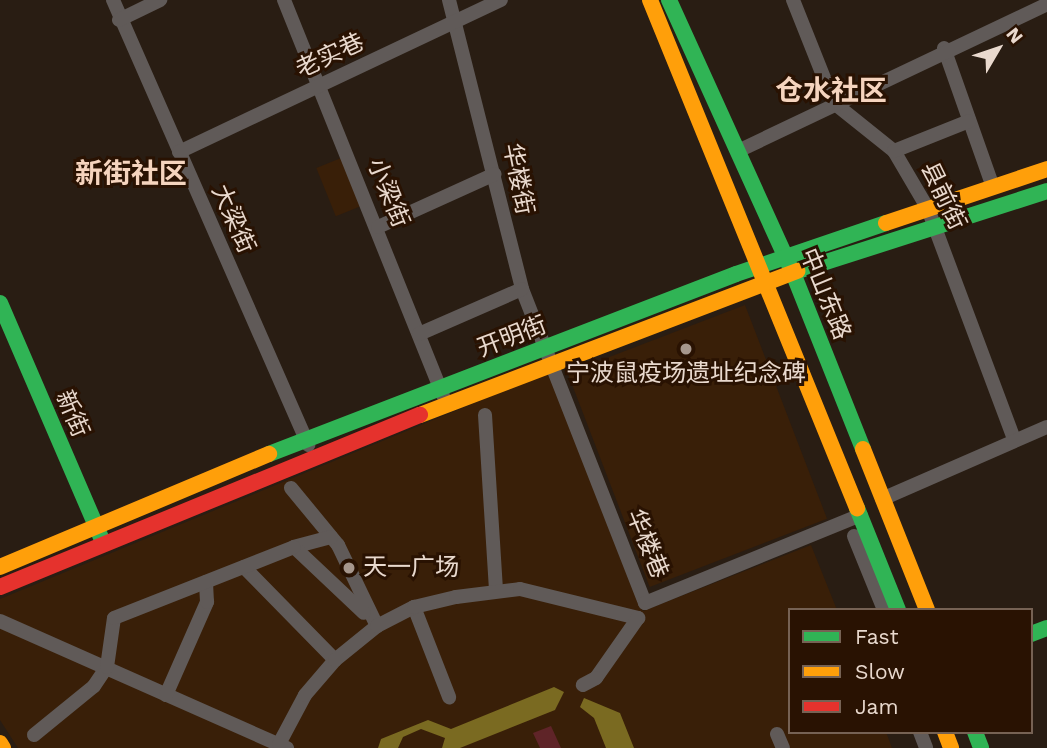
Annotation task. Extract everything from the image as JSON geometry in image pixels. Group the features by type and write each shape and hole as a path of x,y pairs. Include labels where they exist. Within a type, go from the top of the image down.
{"street":[{"name":"大梁街","path":"113,0 119,20 313,456"},
{"path":"119,20 160,0"},
{"name":"小梁街","path":"284,0 378,227 446,405"},
{"name":"华楼街","path":"449,0 458,20 522,289 548,356"},
{"name":"老实巷","path":"179,152 501,0"},
{"name":"中山东路","path":"650,0 767,281 897,608"},
{"name":"中山东路","path":"669,0 793,272 926,608"},
{"name":"县前街","path":"793,0 834,103 894,151 928,209 1014,439"},
{"path":"738,151 944,48 1047,4"},
{"path":"944,48 993,187"},
{"path":"894,151 969,121"},
{"name":"开明街","path":"0,567 99,535 446,405 548,356 760,265 1047,169"},
{"path":"378,227 495,174"},
{"name":"开明街","path":"0,587 99,535 306,439 440,389 548,356 793,272 1047,191"},
{"path":"419,334 522,289"},
{"name":"新街","path":"0,303 99,535"},
{"name":"华楼巷","path":"548,356 645,603 861,515"},
{"path":"485,415 496,591"},
{"path":"882,499 1014,439 1047,427"},
{"path":"290,488 331,537 373,622"},
{"path":"34,736 77,705 107,667 114,618 294,547 331,537"},
{"path":"854,537 883,608"},
{"path":"294,547 373,622"},
{"path":"244,567 335,660"},
{"path":"166,695 207,602 206,582"},
{"path":"0,621 283,746 305,695 335,660 373,622 414,607 520,589 588,602 638,618 596,678 583,685"},
{"path":"414,607 449,697"},
{"path":"777,734 783,748"},
{"path":"0,743 3,748"}],"shaded area":[{"path":"346,156 365,204 336,216 316,168"},
{"path":"745,305 827,519 650,587 568,373"},
{"name":"天一广场","path":"549,372 643,611 811,545 836,608 788,608 788,734 887,734 892,748 18,748 0,720 0,599"},
{"path":"554,687 564,692 555,710 460,748 442,748 445,738 421,729 403,737 398,748 378,748 381,739 428,720 451,729"},
{"path":"584,698 620,713 634,748 606,748 594,718 580,707"},
{"path":"551,726 561,748 540,748 533,733"}],"traffic: fast":[{"path":"669,0 793,273 863,449"},
{"path":"798,271 1047,191"},
{"path":"269,454 736,274 886,223"},
{"path":"0,303 101,538"},
{"path":"857,508 897,608"},
{"path":"1033,633 1047,628"},
{"path":"976,734 981,748"}],"traffic: slow":[{"path":"650,0 857,508"},
{"path":"886,223 1047,169"},
{"path":"420,415 798,271"},
{"path":"863,449 926,608"},
{"path":"0,567 269,454"},
{"path":"946,734 951,748"},
{"path":"0,743 3,748"}],"traffic: jam":[{"path":"0,587 420,415"}],"place":[{"name":"宁波鼠疫场遗址纪念碑","path":"686,349"},
{"name":"天一广场","path":"349,568"}],"district":[{"name":"仓水社区","path":"831,91"},
{"name":"新街社区","path":"131,174"}]}
